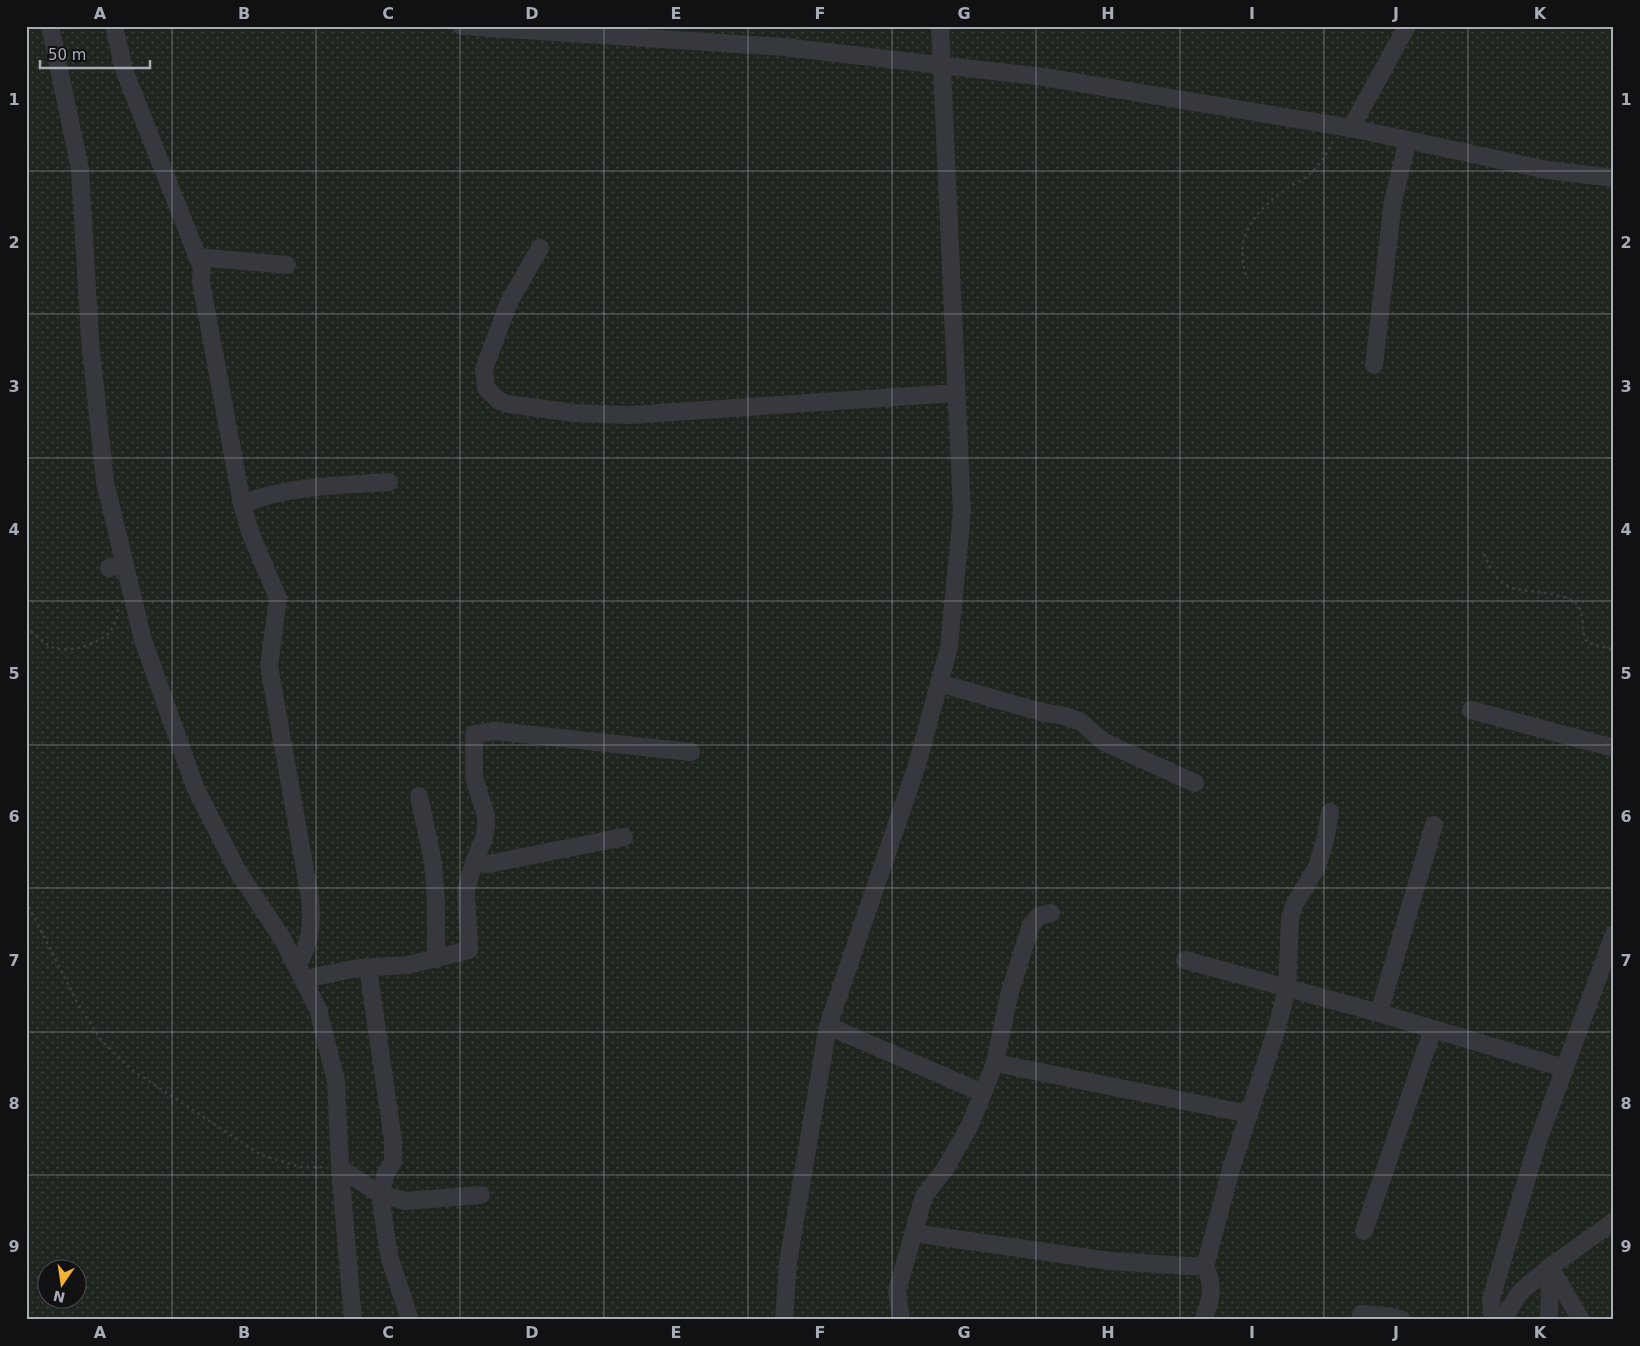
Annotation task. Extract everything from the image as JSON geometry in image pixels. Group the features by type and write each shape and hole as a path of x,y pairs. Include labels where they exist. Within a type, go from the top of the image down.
{"street":[{"path":"50,26 80,169 90,340 105,482 117,566 195,787 237,870 282,938 318,1008 336,1081 340,1168 353,1320"},
{"path":"114,26 124,70 202,268 201,282 242,504 250,532 278,598 269,666 310,898 312,922 308,946 300,973"},
{"path":"461,26 784,47 1044,77 1345,127 1547,170 1614,178"},
{"path":"784,1320 790,1253 828,1026 917,764 949,647 962,512 940,26"},
{"path":"1345,127 1407,26"},
{"path":"1374,365 1394,201 1408,140"},
{"path":"540,248 509,302 484,369 486,388 499,401 508,404 574,413 630,415 956,393"},
{"path":"198,256 287,265"},
{"path":"242,504 270,493 297,488 389,482"},
{"path":"939,683 1081,722 1104,742 1195,783"},
{"path":"1471,710 1614,748"},
{"path":"300,973 408,965 469,950 466,890 474,862 484,838 486,826 486,816 474,777 474,734 495,731 691,752"},
{"path":"419,796 433,862 436,901 436,959"},
{"path":"1203,1320 1209,1305 1212,1289 1205,1267 1231,1169 1276,1031 1287,989 1290,920 1294,905 1317,867 1325,840 1330,812"},
{"path":"1378,1013 1434,826"},
{"path":"474,862 488,864 624,837"},
{"path":"901,1320 897,1291 924,1196 944,1169 970,1125 995,1063 1009,995 1031,925 1039,916 1051,913"},
{"path":"1493,1320 1491,1299 1538,1140 1614,934"},
{"path":"1185,960 1378,1013 1564,1068"},
{"path":"357,969 393,1140 392,1162 379,1194 389,1256 410,1320"},
{"path":"828,1026 983,1093"},
{"path":"1364,1232 1433,1029"},
{"path":"995,1063 1249,1114"},
{"path":"340,1168 379,1194 404,1201 481,1195"},
{"path":"1503,1320 1520,1292 1550,1267 1614,1221"},
{"path":"913,1233 1110,1261 1205,1267"},
{"path":"1549,1320 1550,1267"},
{"path":"1550,1267 1581,1320"},
{"path":"1362,1314 1388,1316 1402,1320"}],"path":[{"path":"1246,276 1241,254 1245,233 1259,212 1284,190 1309,174 1316,167 1345,127"},
{"path":"1484,554 1490,568 1499,580 1512,588 1526,592 1549,593 1571,600 1581,610 1583,633 1588,643 1614,650"},
{"path":"26,627 50,646 73,650 107,635 115,624 118,604"},
{"path":"26,901 83,1011 101,1040 132,1070 261,1155 300,1167 340,1168"}],"shaded area":[{"path":"26,26 1614,26 1614,1320 26,1320"}]}
